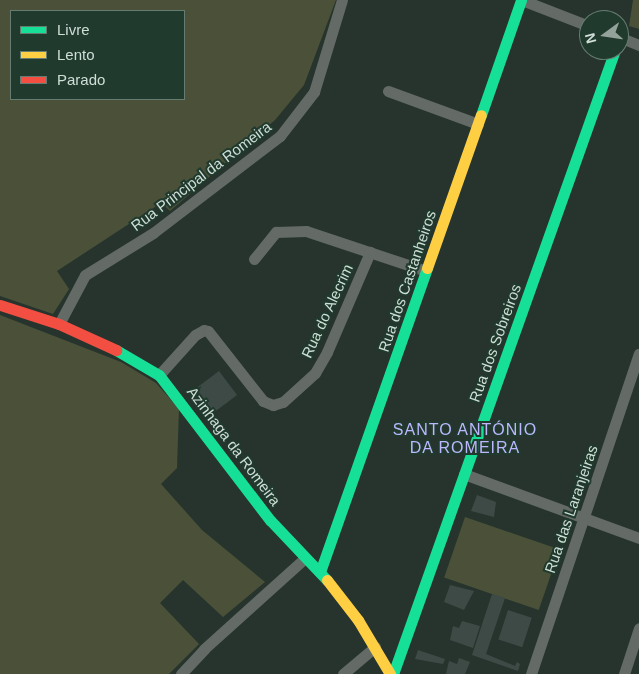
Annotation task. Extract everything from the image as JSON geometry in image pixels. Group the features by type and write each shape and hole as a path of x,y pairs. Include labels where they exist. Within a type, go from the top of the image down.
{"street":[{"name":"Rua Principal da Romeira","path":"59,324 85,275 153,233 280,136 314,92 342,0"},
{"path":"522,0 579,22"},
{"name":"Rua dos Castanheiros","path":"320,572 522,0"},
{"name":"Rua dos Sobreiros","path":"391,674 611,60"},
{"path":"388,91 478,124"},
{"path":"254,259 272,235 287,230 306,231 426,271"},
{"name":"Rua do Alecrim","path":"159,374 195,335 204,330 208,331 263,401 274,405 282,402 315,373 327,352 370,252"},
{"name":"Azinhaga da Romeira","path":"0,305 59,324 110,346 159,374 270,520 320,572 375,646 391,674"},
{"name":"Rua das Laranjeiras","path":"531,674 639,354"},
{"path":"464,474 639,538"},
{"path":"181,674 204,649 305,558"},
{"path":"624,674 639,628"},
{"path":"343,674 375,646"}],"green space":[{"path":"0,0 336,0 304,85 275,120 170,211 161,203 57,271 69,289 53,314 0,296"},
{"path":"633,0 639,0 639,29 629,26"},
{"path":"0,315 121,362 156,383 179,409 177,468 161,484 202,530 265,582 223,617 183,580 160,603 199,644 169,674 0,674"},
{"path":"465,517 560,550 539,610 444,578"}],"building":[{"path":"219,371 237,395 211,414 193,390"},
{"path":"477,495 496,502 494,517 471,511"},
{"path":"450,585 474,591 464,610 444,602"},
{"path":"492,594 505,598 486,654 515,666 517,662 520,664 518,671 472,655"},
{"path":"508,610 532,618 522,647 498,639"},
{"path":"462,621 480,626 473,648 450,640 453,626 459,628"},
{"path":"418,650 445,659 443,664 415,659"},
{"path":"459,658 470,662 465,674 446,674 449,661 457,664"}],"traffic: fast":[{"path":"481,115 521,0"},
{"path":"393,674 611,60"},
{"path":"320,572 427,268"},
{"path":"116,350 159,375 270,520 327,580"}],"traffic: slow":[{"path":"427,268 481,115"},
{"path":"327,580 358,620 390,674"}],"traffic: jam":[{"path":"0,305 59,324 116,350"}],"district":[{"name":"SANTO ANTÓNIO DA ROMEIRA","path":"465,439"}]}
